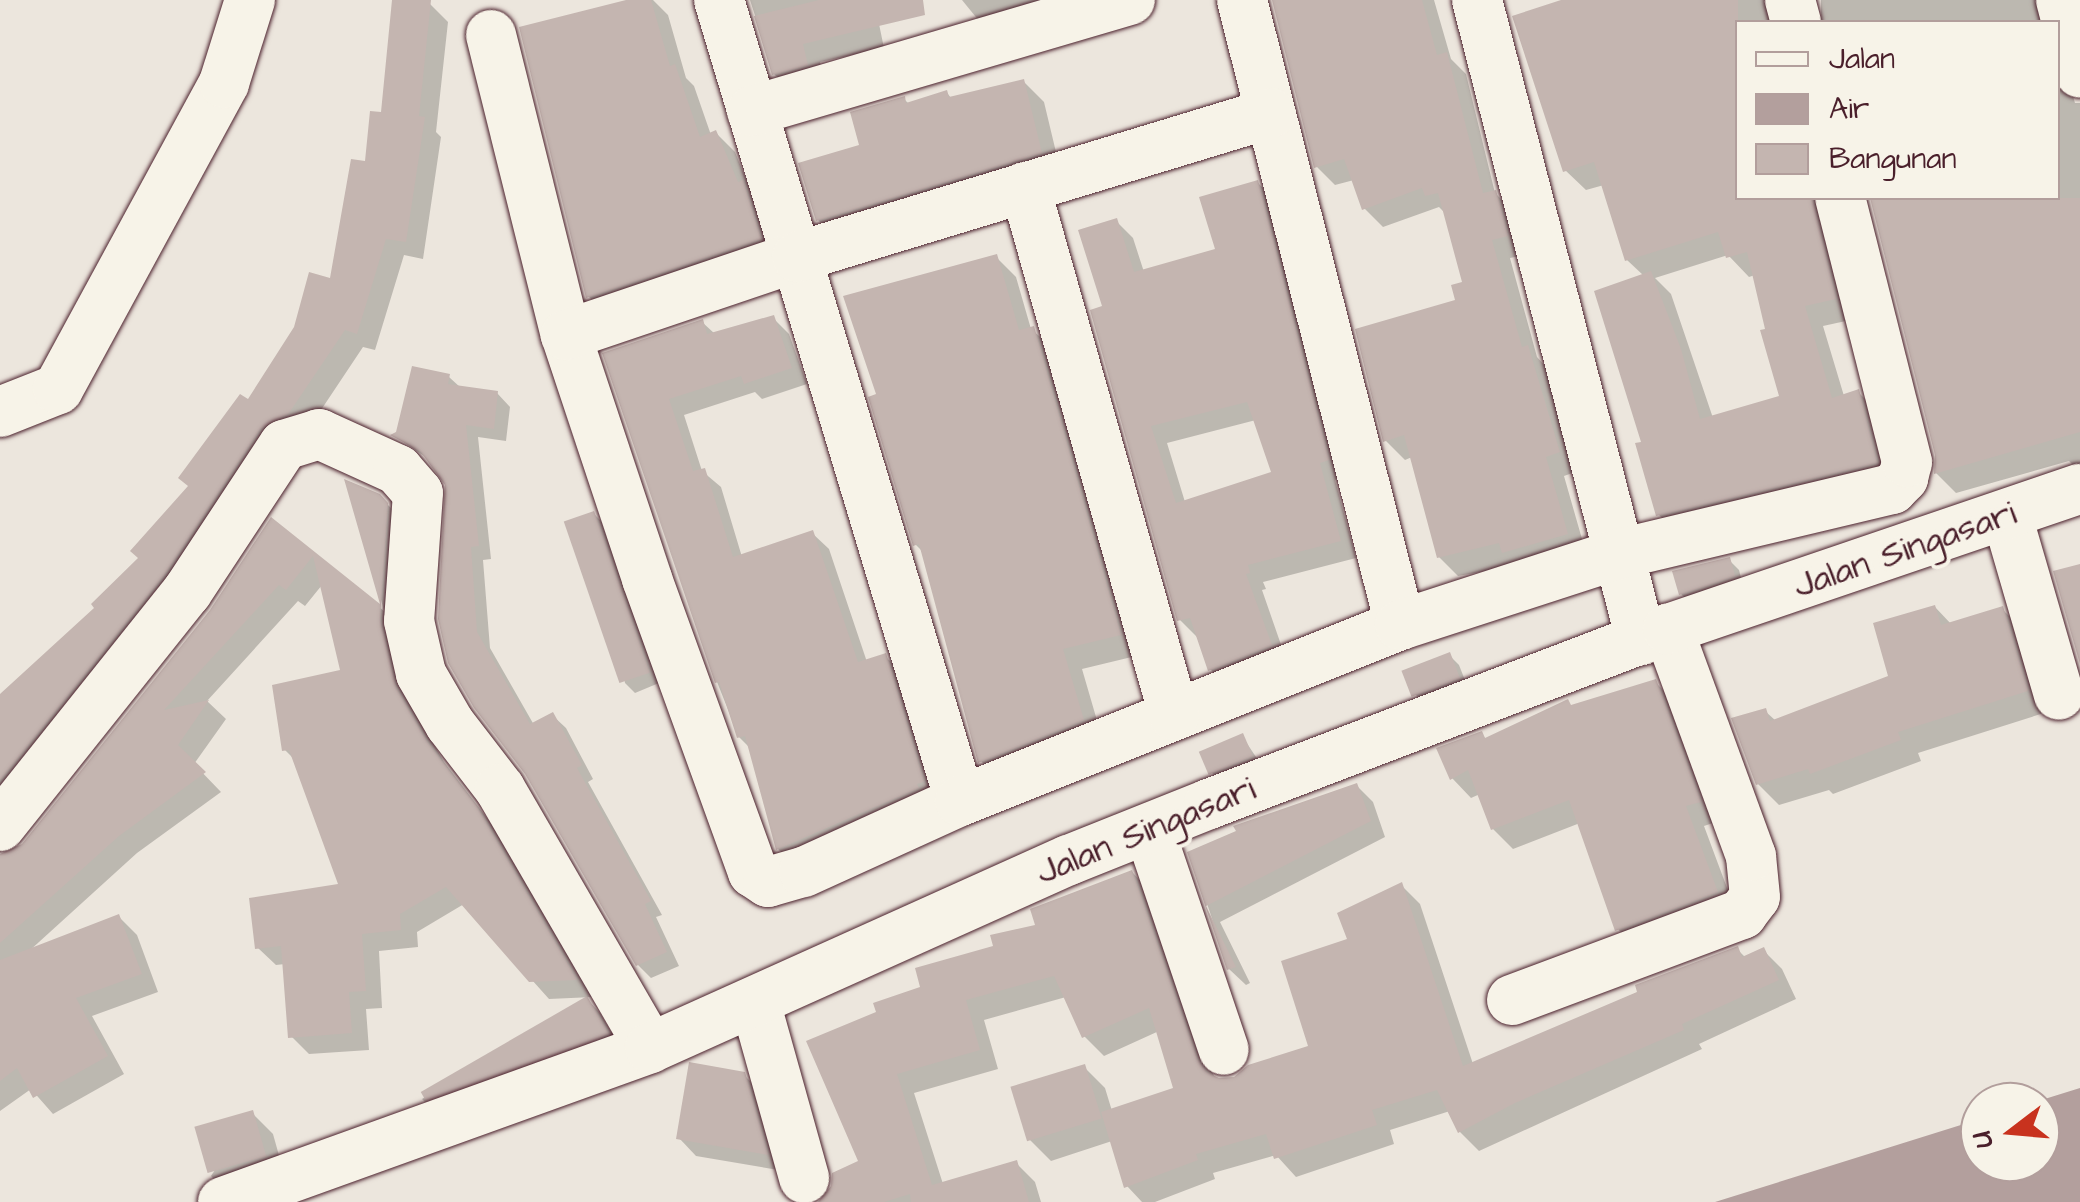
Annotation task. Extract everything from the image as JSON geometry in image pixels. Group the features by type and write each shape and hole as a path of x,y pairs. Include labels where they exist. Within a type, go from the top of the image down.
{"street":[{"path":"0,412 58,389 224,83 250,0"},
{"path":"719,0 960,800"},
{"path":"752,111 1130,0"},
{"path":"1242,0 1400,624"},
{"path":"1477,0 1619,554 1752,856 1755,897 1742,914 1512,1000"},
{"path":"2061,0 2080,73"},
{"path":"491,35 566,334 647,579 753,872 768,882 804,872 960,800 1400,624 1619,554 1892,488 1903,478 1907,462 1841,200"},
{"path":"566,334 797,257 1271,113"},
{"path":"1025,187 1174,715"},
{"path":"0,826 187,592 284,445 319,434 398,470 418,494 409,621 422,674 450,724 500,790 650,1048"},
{"name":"Jalan Singasari","path":"223,1202 650,1048 1069,860 1148,829 1655,635 2080,489"},
{"path":"2008,516 2059,695"},
{"path":"1148,829 1224,1050"},
{"path":"755,1002 804,1178"}],"water":[{"path":"2080,1088 2080,1202 1715,1202 1960,1125 1960,1182 2060,1182 2060,1094"}],"building":[{"path":"392,0 431,0 419,116 425,117 406,242 386,239 357,334 345,330 289,413 260,429 164,575 0,780 0,694 94,608 91,604 138,558 130,551 188,486 178,478 240,394 248,399 294,327 309,272 330,278 351,159 365,161 370,111 381,112"},
{"path":"626,0 651,0 670,66 675,64 700,137 716,130 738,182 743,180 761,239 586,298 519,27"},
{"path":"819,0 923,0 925,15 803,44 808,65 772,75 754,16"},
{"path":"1272,0 1422,0 1437,55 1447,52 1483,193 1496,190 1508,236 1492,240 1522,347 1528,345 1560,452 1546,457 1568,534 1502,553 1499,543 1437,558 1404,435 1383,442 1355,329 1455,300 1451,285 1462,282 1438,193 1425,196 1422,188 1362,210 1344,159 1314,168"},
{"path":"1561,0 1738,0 1735,200 1812,200 1836,299 1805,306 1832,398 1859,389 1877,463 1656,516 1635,443 1641,442 1594,291 1651,271 1681,349 1700,419 1779,396 1760,330 1765,329 1747,252 1726,258 1718,232 1625,261 1594,162 1563,172 1512,16"},
{"path":"1024,79 1042,153 816,221 798,163 859,145 850,112 905,96 906,103 947,90 949,97"},
{"path":"1258,180 1329,460 1320,463 1341,541 1248,565 1250,573 1246,574 1272,645 1208,671 1190,618 1177,621 1090,310 1102,306 1078,230 1117,218 1134,272 1215,249 1199,197","holes":["1247,402 1271,472 1176,503 1151,426"]},
{"path":"2080,198 2080,432 1934,474 1935,455 1871,200"},
{"path":"997,254 1019,330 1034,326 1121,635 1063,649 1084,720 978,763 919,544 913,546 868,397 876,394 843,296"},
{"path":"774,315 792,368 744,384 741,376 669,399 693,471 705,468 733,557 813,530 858,662 886,653 924,782 917,784 919,788 776,850 745,736 737,738 719,682 715,683 602,353 703,319 707,334"},
{"path":"412,366 450,374 448,384 498,391 494,429 466,425 479,546 471,547 477,632 530,724 553,712 582,765 577,768 651,901 645,904 667,952 636,966 525,774 474,708 448,663 438,619 445,485 420,451 390,435 396,432"},
{"path":"344,479 380,494 388,503 380,620 396,688 427,742 476,805 577,980 529,982 446,887 400,914 401,930 362,934 366,991 349,992 352,1033 288,1038 281,946 255,949 249,898 338,884 289,750 282,751 272,685 340,670 313,556 286,590 279,585 164,710 209,700 178,745 206,772 119,836 0,943 0,854 22,844 210,610 271,517 380,604"},
{"path":"594,511 650,673 619,683 564,521"},
{"path":"1730,557 1735,576 1679,595 1672,571"},
{"path":"2080,564 2080,664 2053,571"},
{"path":"1935,605 1941,625 2003,606 2028,691 1898,732 1901,740 1810,774 1808,769 1756,785 1731,718 1766,708 1770,721 1888,676 1873,623"},
{"path":"1450,652 1460,678 1411,697 1401,671"},
{"path":"1656,679 1701,802 1686,806 1718,892 1615,931 1569,800 1491,830 1468,770 1450,780 1436,748 1482,731 1485,738 1568,699 1571,705"},
{"path":"1243,733 1253,756 1209,775 1199,752"},
{"path":"1357,783 1371,821 1206,906 1236,967 1227,970 1187,852 1236,831 1233,826"},
{"path":"1132,870 1197,1059 1206,1072 1219,1078 1234,1077 1248,1065 1308,1046 1281,961 1347,939 1337,913 1402,882 1463,1066 1637,992 1635,985 1738,946 1742,957 1764,947 1779,980 1682,1024 1684,1030 1515,1103 1458,1133 1437,1090 1372,1110 1377,1125 1274,1159 1266,1134 1196,1154 1198,1160 1124,1188 1101,1112 1173,1088 1149,1008 1082,1038 1054,976 966,1000 980,1050 897,1074 932,1185 1017,1160 1029,1202 911,1202 910,1194 884,1202 818,1202 831,1186 832,1173 858,1161 806,1041 876,1012 873,1003 920,987 915,968 993,946 990,935 1035,925 1030,909"},
{"path":"119,914 142,974 76,998 108,1056 33,1098 17,1068 0,1081 0,960"},
{"path":"587,996 608,1033 442,1129 421,1092"},
{"path":"689,1062 745,1072 768,1155 676,1139"},
{"path":"1085,1064 1102,1119 1027,1141 1010,1087"},
{"path":"253,1110 266,1156 208,1173 194,1127"}]}
